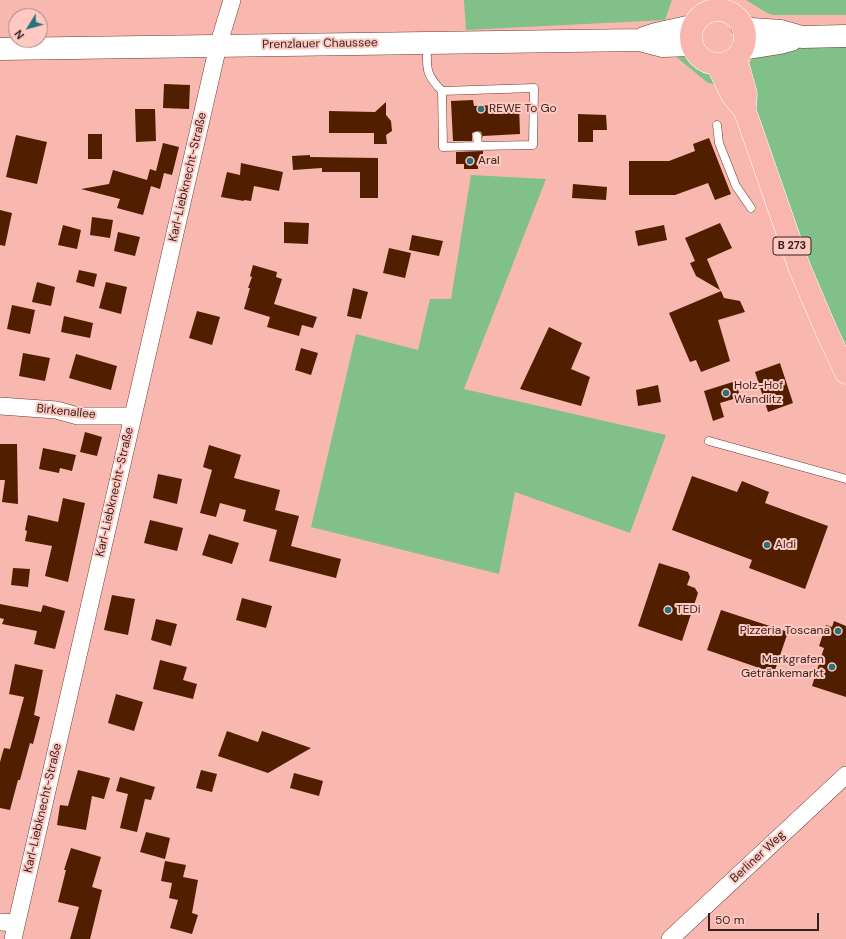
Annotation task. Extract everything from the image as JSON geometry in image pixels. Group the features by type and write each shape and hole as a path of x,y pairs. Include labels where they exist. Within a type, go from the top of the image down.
{"main road":[{"path":"731,57 745,38 742,26 737,18 718,5 695,22 695,52 701,59 708,63 731,57 780,43 802,36"},
{"name":"Prenzlauer Chaussee","path":"0,49 640,40 663,46 695,22"},
{"path":"742,26 751,29 780,31 802,36 846,36"},
{"name":"B 273","path":"731,57 746,94 745,111 800,269 846,373"}],"street":[{"name":"Karl-Liebknecht-Straße","path":"10,928 133,416 218,46 232,0"},
{"name":"Birkenallee","path":"0,406 56,410 78,416 133,416"},
{"name":"Berliner Weg","path":"670,939 846,775"}],"lane":[{"path":"427,42 427,69 433,82 442,91 443,147 533,145 534,88 442,91"},
{"path":"717,125 719,143 736,186 751,208"},
{"path":"477,136 478,146"},
{"path":"709,441 846,479"}],"green space":[{"path":"464,0 672,0 665,20 466,30"},
{"path":"746,0 846,0 846,15 773,15"},
{"path":"846,45 846,353 805,256 748,88 745,70 752,59 763,51"},
{"path":"687,53 698,64 708,69 720,82 714,84 708,83 675,56"},
{"path":"471,175 546,179 464,389 666,435 630,533 515,492 499,574 311,527 356,334 418,350 430,299 451,299"}],"building":[{"path":"164,84 190,85 189,109 163,108"},
{"path":"473,100 474,106 519,104 520,134 483,136 483,138 481,132 477,131 472,133 472,141 453,141 451,101"},
{"path":"386,102 386,115 391,121 392,131 386,135 387,144 374,144 374,133 329,133 329,111 375,112"},
{"path":"135,109 155,109 156,141 136,142"},
{"path":"578,114 606,115 607,130 593,130 593,142 578,142"},
{"path":"88,134 102,134 102,159 88,159"},
{"path":"16,135 47,142 37,184 6,177"},
{"path":"709,138 731,194 715,200 708,183 675,195 629,195 629,161 669,161 695,151 693,144"},
{"path":"163,143 179,147 172,175 164,173 160,189 151,186 143,215 117,208 120,199 81,189 109,184 113,170 147,180 150,169 156,171"},
{"name":"Aral","path":"483,151 483,164 478,164 478,169 464,169 464,164 456,164 456,152"},
{"path":"310,155 310,157 378,158 378,198 360,198 360,172 322,172 322,168 293,170 292,156"},
{"path":"241,163 283,172 279,191 254,186 251,201 221,197 227,172 240,175"},
{"path":"573,184 607,187 606,200 572,198"},
{"path":"0,210 12,213 5,246 0,245"},
{"path":"92,217 113,220 110,238 90,235"},
{"path":"284,222 309,223 308,244 284,243"},
{"path":"720,223 732,248 707,259 720,290 696,276 690,263 695,261 685,238"},
{"path":"63,225 81,230 77,249 58,245"},
{"path":"664,225 667,240 638,246 635,231"},
{"path":"118,232 140,237 135,256 114,251"},
{"path":"412,235 443,241 439,256 409,250"},
{"path":"389,248 411,253 405,278 383,273"},
{"path":"253,265 277,272 276,277 282,279 274,304 317,317 313,328 302,325 299,336 267,327 270,317 244,309 250,288 248,288 252,277 250,276"},
{"path":"79,270 97,274 94,287 76,282"},
{"path":"37,282 55,287 51,306 32,302"},
{"path":"106,282 127,287 121,314 99,308"},
{"path":"353,288 368,292 361,319 347,316"},
{"path":"721,291 724,298 740,301 745,312 718,320 730,361 701,372 696,360 690,362 669,313"},
{"path":"12,305 35,310 30,334 7,329"},
{"path":"197,311 220,317 212,345 189,338"},
{"path":"64,316 93,323 90,338 61,332"},
{"path":"549,327 582,343 571,369 590,377 581,406 520,389"},
{"path":"301,348 318,353 311,375 295,370"},
{"path":"23,353 50,358 45,381 19,376"},
{"path":"76,354 117,366 111,390 69,378"},
{"path":"780,363 793,403 768,412 755,372"},
{"path":"736,381 740,397 720,403 724,417 713,421 704,391"},
{"path":"658,385 661,402 638,406 636,390"},
{"path":"85,432 102,437 97,456 80,452"},
{"path":"0,444 17,444 18,504 2,502 5,480 0,480"},
{"path":"209,445 241,455 234,478 280,490 275,510 299,516 291,546 341,559 336,578 269,561 277,530 243,521 246,510 220,503 216,517 200,513 212,470 203,467"},
{"path":"43,448 76,455 72,471 60,468 59,473 39,469"},
{"path":"158,474 182,479 177,504 153,498"},
{"name":"Aldi","path":"692,476 737,492 742,481 769,492 765,503 828,526 805,589 749,568 752,560 672,530"},
{"path":"63,498 85,503 68,582 45,576 52,546 25,541 27,531 25,530 28,515 58,522"},
{"path":"150,520 183,528 177,551 144,543"},
{"path":"209,534 239,543 232,564 202,555"},
{"name":"TEDi","path":"659,563 688,572 690,577 687,585 695,588 698,593 682,641 638,626"},
{"path":"13,568 30,569 28,587 11,585"},
{"path":"112,595 135,599 128,635 104,630"},
{"path":"242,598 272,606 266,628 236,620"},
{"path":"0,604 41,612 43,605 65,611 55,649 34,644 37,631 2,624 4,619 0,618"},
{"path":"721,610 788,632 774,673 707,650"},
{"path":"156,619 177,624 171,646 151,640"},
{"name":"Markgrafen Getränkemarkt","path":"834,621 846,626 846,697 812,686 824,648 819,646 826,625 832,627"},
{"path":"160,660 187,667 183,680 197,684 193,699 153,689"},
{"path":"15,664 43,670 34,715 40,717 33,744 30,743 10,810 0,808 0,762 4,748 10,749 24,697 9,694"},
{"path":"116,694 143,702 134,731 108,723"},
{"path":"227,731 258,742 262,731 311,748 268,773 218,756"},
{"path":"78,770 110,778 104,799 92,796 86,830 57,825 60,805 68,806"},
{"path":"201,770 217,774 212,792 196,788"},
{"path":"294,773 323,781 319,796 290,788"},
{"path":"120,777 155,787 151,800 145,799 137,832 120,828 128,794 116,791"},
{"path":"146,832 170,838 165,859 140,852"},
{"path":"71,848 101,857 92,887 102,890 90,939 70,939 79,907 58,902 66,870 64,870"},
{"path":"165,861 186,865 183,877 198,880 192,913 198,915 192,934 170,928 178,900 169,898 172,883 161,881"}],"place":[{"name":"REWE To Go","path":"481,109"},
{"name":"Aral","path":"470,161"},
{"name":"Holz-Hof Wandlitz","path":"726,393"},
{"name":"Aldi","path":"767,545"},
{"name":"TEDi","path":"668,610"},
{"name":"Pizzeria Toscana","path":"838,631"},
{"name":"Markgrafen Getränkemarkt","path":"832,667"}]}
